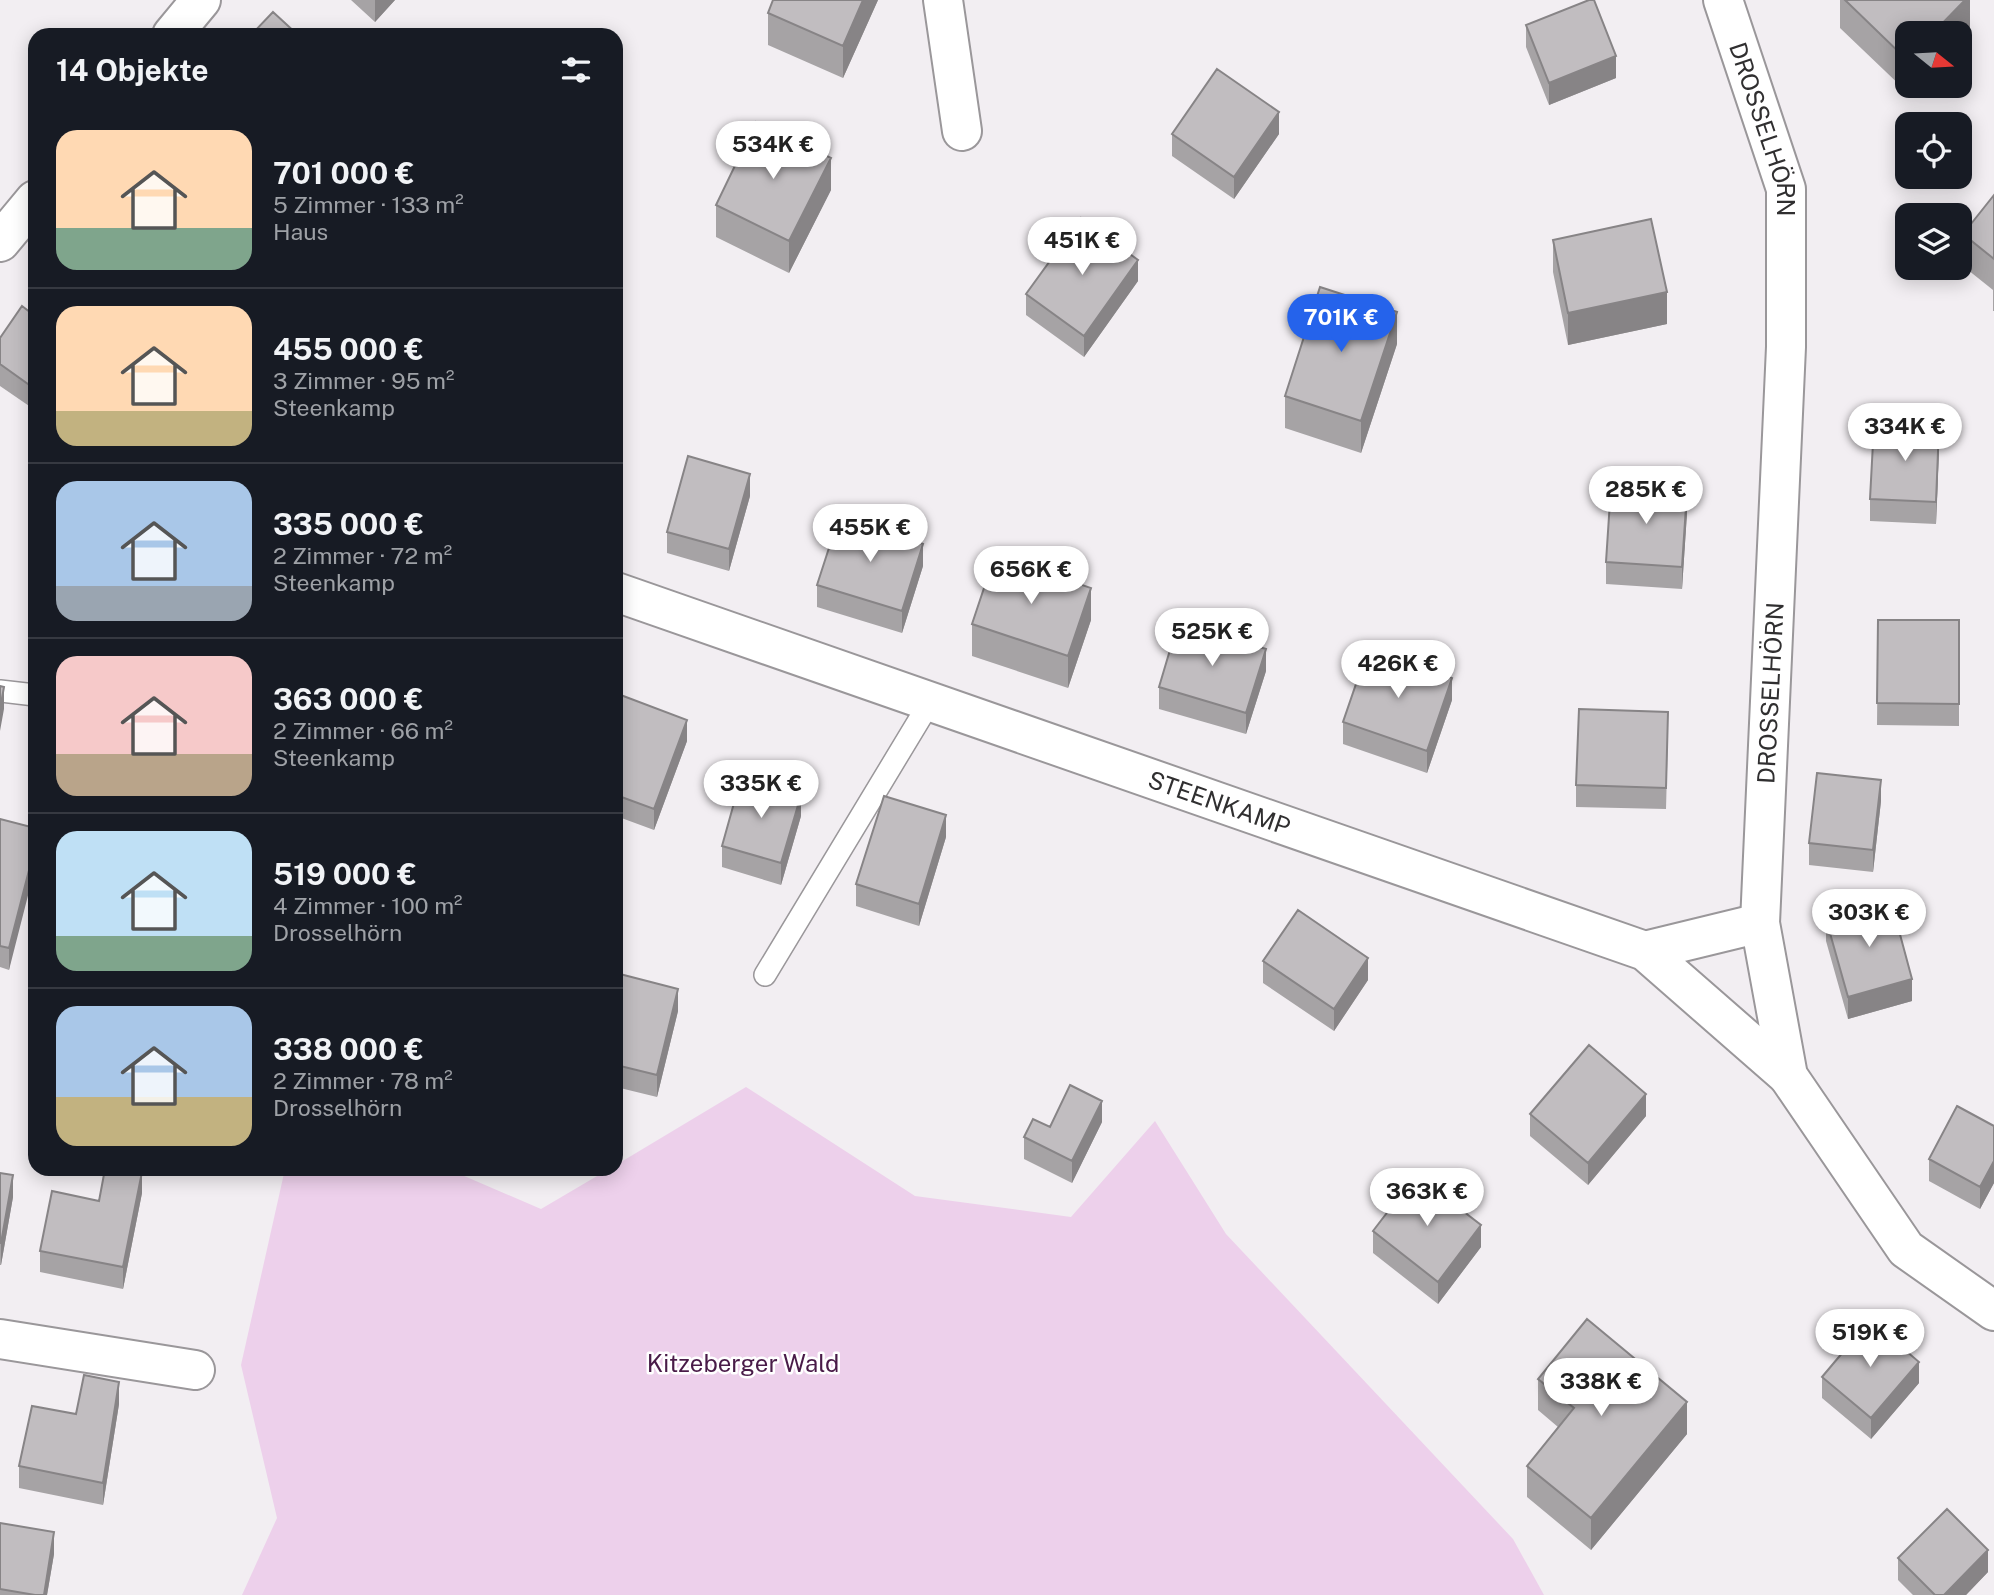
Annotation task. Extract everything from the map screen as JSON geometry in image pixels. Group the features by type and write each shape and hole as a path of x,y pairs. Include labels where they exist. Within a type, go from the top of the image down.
{"street":[{"path":"943,0 962,131"},
{"name":"DROSSELHÖRN","path":"1723,0 1786,189 1786,348 1760,923 1788,1076 1906,1248 1994,1311"},
{"path":"0,242 28,208"},
{"name":"STEENKAMP","path":"623,594 1645,951 1788,1076"},
{"path":"1645,951 1760,923"},
{"path":"0,1339 195,1370"}],"lane":[{"path":"0,691 28,694"},
{"path":"765,975 930,702"}],"green space":[{"name":"Kitzeberger Wald","path":"746,1087 915,1196 1071,1217 1155,1121 1226,1234 1513,1539 1544,1595 242,1595 277,1518 241,1365 283,1176 464,1176 541,1209 597,1176 623,1176 623,1161"}],"building":[{"path":"773,0 863,0 843,46 768,13"},
{"path":"1594,0 1616,56 1549,83 1526,25"},
{"path":"1845,0 1965,0 1945,21 1895,21 1895,48"},
{"path":"273,12 290,28 258,28"},
{"path":"1217,69 1279,112 1234,177 1172,134"},
{"path":"756,122 831,158 789,241 716,205"},
{"path":"1994,195 1994,259 1972,241 1972,223"},
{"path":"1081,218 1138,260 1084,336 1026,294"},
{"path":"1651,219 1667,292 1568,313 1553,240"},
{"path":"1320,287 1397,312 1361,421 1285,396"},
{"path":"22,306 28,311 28,384 0,364 0,338"},
{"path":"1874,424 1939,426 1936,502 1870,499"},
{"path":"688,456 750,474 729,549 667,532"},
{"path":"1611,486 1687,491 1682,567 1606,562"},
{"path":"839,517 923,544 902,611 817,585"},
{"path":"995,555 1091,588 1068,656 972,624"},
{"path":"1878,620 1959,620 1959,704 1877,703"},
{"path":"1178,623 1266,649 1246,713 1159,687"},
{"path":"1368,649 1452,678 1427,751 1343,722"},
{"path":"0,686 4,687 0,709"},
{"path":"623,696 687,720 654,809 623,798"},
{"path":"1579,709 1668,712 1666,788 1576,785"},
{"path":"1817,773 1881,780 1873,850 1809,843"},
{"path":"741,778 801,795 781,863 722,846"},
{"path":"884,796 946,815 919,904 856,884"},
{"path":"0,819 28,826 28,874 9,948 0,946"},
{"path":"1891,901 1912,979 1848,997 1826,919"},
{"path":"1298,910 1368,958 1334,1009 1263,961"},
{"path":"623,975 678,989 657,1075 623,1067"},
{"path":"1589,1045 1646,1094 1588,1163 1530,1114"},
{"path":"1070,1085 1102,1101 1072,1161 1024,1137 1033,1119 1050,1127"},
{"path":"1957,1106 1994,1126 1994,1161 1980,1187 1929,1159"},
{"path":"0,1173 13,1175 1,1243 0,1243"},
{"path":"1416,1175 1481,1225 1438,1282 1373,1231"},
{"path":"104,1176 141,1176 123,1267 40,1251 52,1191 99,1201"},
{"path":"1587,1319 1687,1402 1591,1518 1527,1466 1574,1408 1538,1379"},
{"path":"1870,1320 1919,1362 1871,1418 1822,1377"},
{"path":"84,1375 119,1382 103,1483 19,1466 32,1406 76,1414"},
{"path":"1947,1509 1988,1550 1944,1595 1935,1595 1898,1558"},
{"path":"0,1523 54,1532 44,1595 0,1589"}]}
